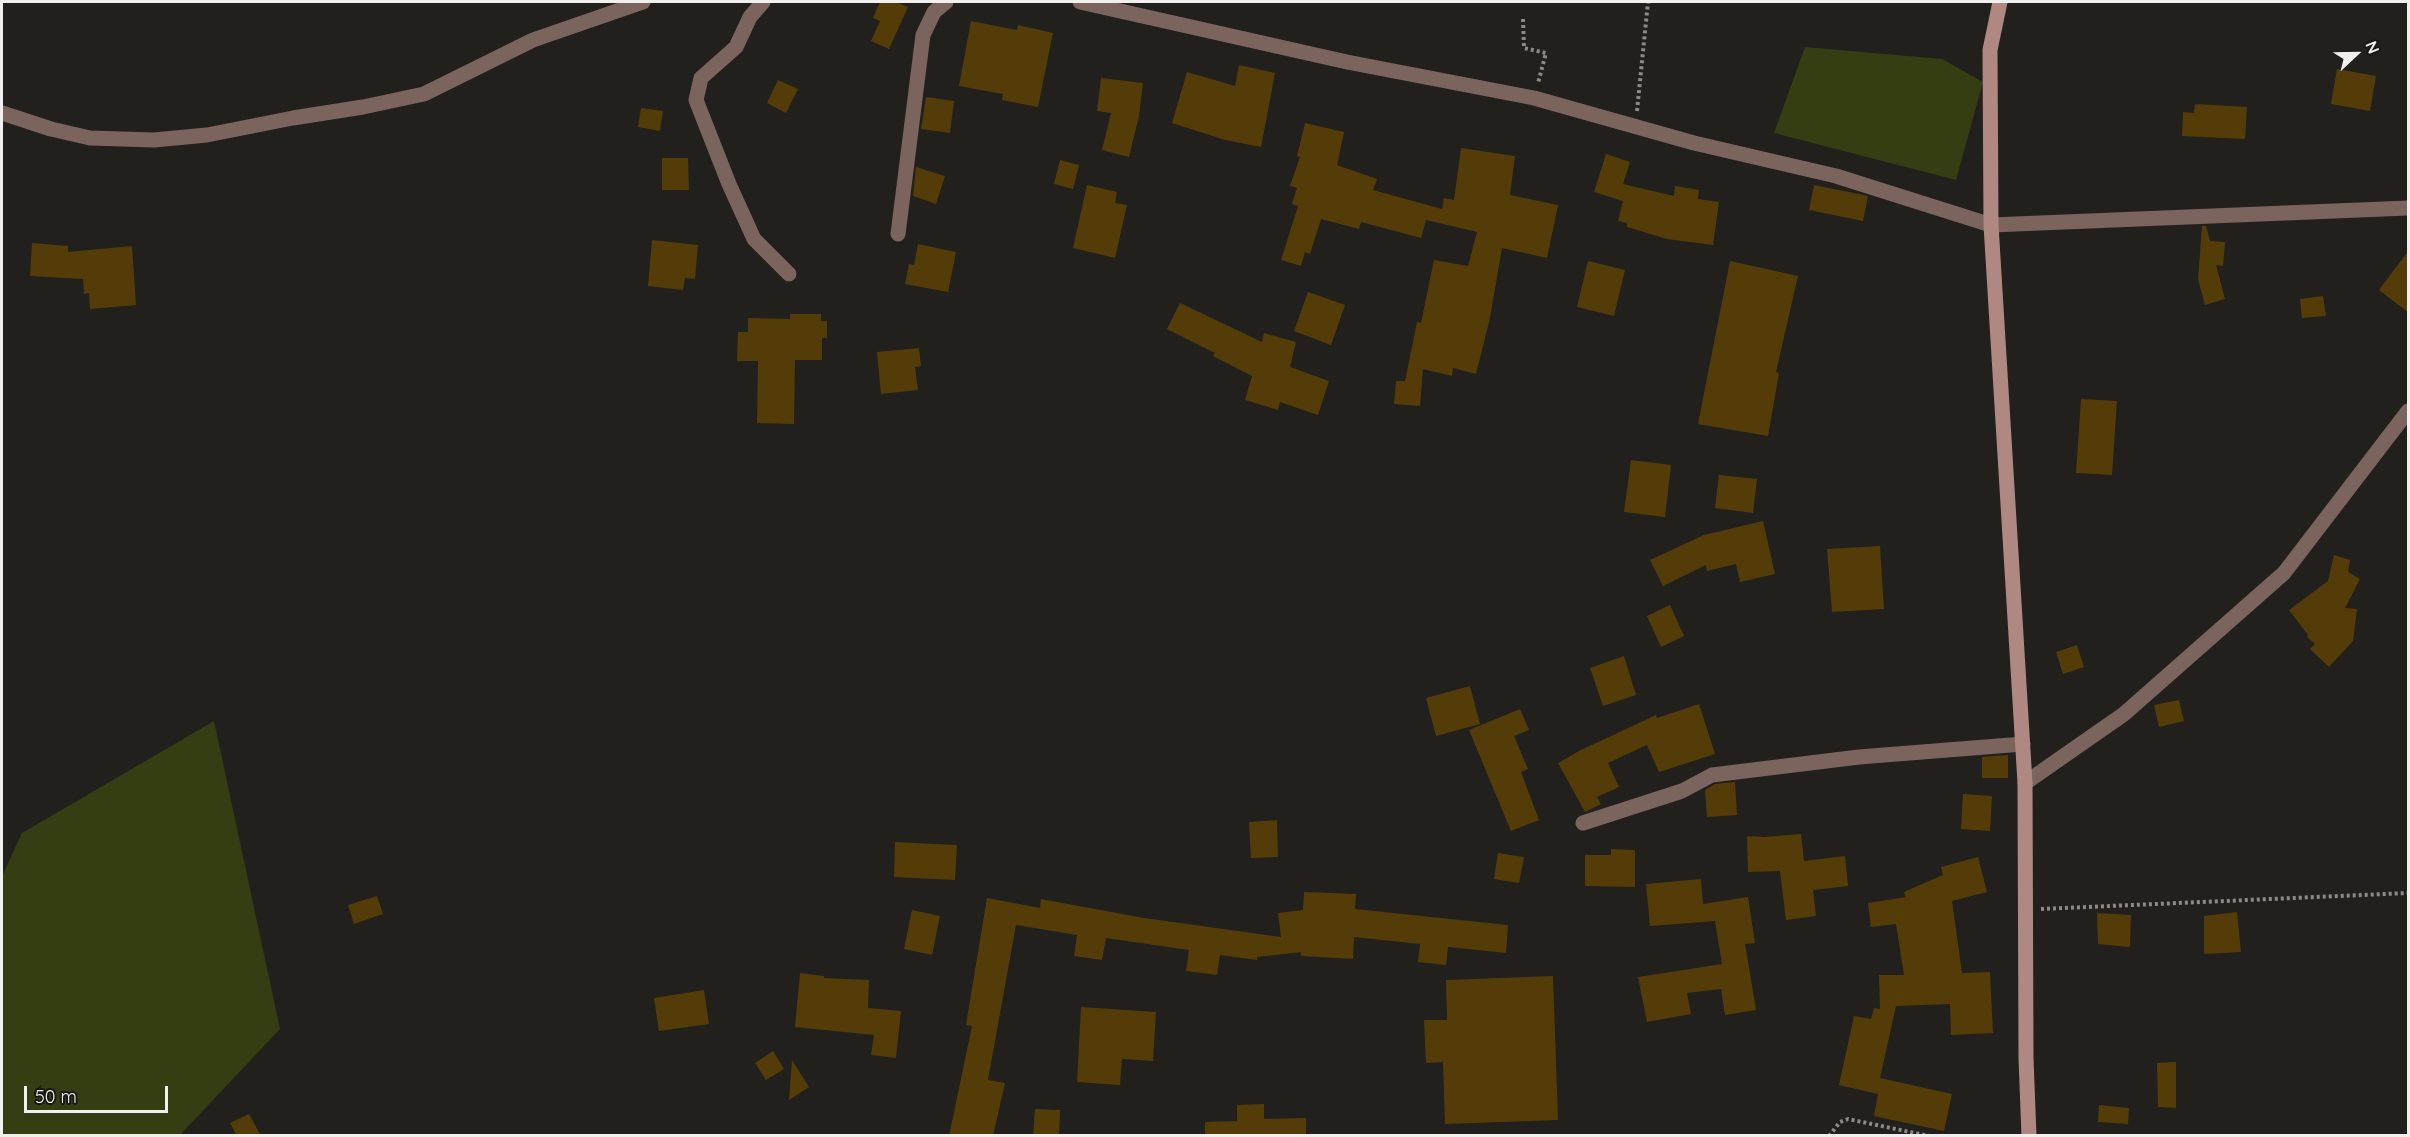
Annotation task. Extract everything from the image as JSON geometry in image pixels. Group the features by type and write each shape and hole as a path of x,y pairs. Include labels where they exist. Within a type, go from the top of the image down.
{"main road":[{"path":"2000,2 1990,50 1990,225 2025,783 2029,1136"}],"street":[{"path":"2,113 51,129 90,138 154,140 207,135 424,94 533,40 643,2"},
{"path":"763,2 750,17 736,47 700,78 696,100 724,174 754,239 789,274"},
{"path":"898,234 923,35 934,12 946,2"},
{"path":"1080,2 1347,62 1534,98 1694,143 1836,176 1990,225 2409,208"},
{"path":"2025,783 2124,714 2284,573 2409,411"},
{"path":"1583,823 1682,791 1712,776 1859,757 2023,744"}],"path":[{"path":"1635,127 1648,2"},
{"path":"1523,19 1524,48 1546,53 1534,98"},
{"path":"2025,910 2409,893"},
{"path":"1829,1136 1840,1122 1848,1119 1929,1136"}],"green space":[{"path":"1805,47 1942,59 1983,82 1956,180 1774,133"},
{"path":"214,721 280,1029 180,1135 2,1135 2,876 22,833"}],"building":[{"path":"880,2 896,2 908,7 889,49 871,41 880,21 873,18"},
{"path":"971,21 1017,30 1018,25 1053,33 1038,107 1002,100 1003,94 959,86"},
{"path":"1239,65 1275,73 1261,147 1225,140 1172,123 1187,72 1235,86"},
{"path":"2337,69 2376,76 2370,111 2331,104"},
{"path":"1101,78 1143,83 1139,116 1129,157 1102,150 1111,113 1097,111"},
{"path":"778,80 798,89 786,113 767,103"},
{"path":"926,97 954,101 950,133 921,129"},
{"path":"2195,104 2247,107 2245,139 2182,136 2183,112 2194,113"},
{"path":"641,108 663,111 660,131 638,127"},
{"path":"1305,123 1344,132 1337,165 1377,179 1373,190 1442,209 1444,198 1454,200 1461,148 1515,156 1510,195 1558,205 1547,258 1502,248 1490,318 1476,374 1453,368 1452,376 1423,369 1420,406 1394,404 1396,381 1405,381 1417,322 1421,323 1434,260 1468,266 1477,232 1426,220 1421,238 1361,222 1359,229 1321,219 1310,254 1305,252 1301,266 1281,260 1298,206 1292,204 1297,188 1290,186 1300,157 1297,156"},
{"path":"1606,154 1630,162 1623,184 1674,196 1675,186 1699,190 1698,199 1719,202 1713,245 1667,239 1627,227 1627,223 1618,221 1623,201 1594,192"},
{"path":"662,158 688,158 689,190 662,190"},
{"path":"1060,160 1079,165 1073,189 1054,184"},
{"path":"916,167 945,176 936,204 913,196"},
{"path":"1087,185 1117,192 1115,203 1127,205 1115,258 1073,248"},
{"path":"1814,185 1868,196 1863,221 1809,210"},
{"path":"2202,226 2206,226 2210,241 2225,242 2223,266 2216,265 2225,299 2205,305 2198,279"},
{"path":"652,240 698,245 695,279 685,278 683,290 648,286"},
{"path":"32,243 68,246 68,252 132,246 136,305 90,309 89,293 84,294 83,279 30,276"},
{"path":"918,244 956,252 948,292 905,284 909,264 914,265"},
{"path":"2409,250 2409,313 2379,290"},
{"path":"1588,261 1625,270 1614,316 1577,307"},
{"path":"1730,261 1798,276 1776,372 1779,373 1768,436 1698,424"},
{"path":"1308,292 1345,305 1331,345 1294,331"},
{"path":"2323,296 2326,316 2302,318 2300,299"},
{"path":"1180,303 1262,342 1264,333 1296,342 1290,367 1329,381 1318,415 1280,402 1278,410 1245,400 1252,376 1213,356 1215,353 1167,329"},
{"path":"790,314 821,314 821,321 827,321 827,338 822,338 822,360 795,360 794,424 757,423 758,361 737,361 738,332 748,332 748,318 790,319"},
{"path":"919,348 921,366 915,367 918,390 881,394 877,352"},
{"path":"2081,399 2117,401 2112,475 2076,473"},
{"path":"1631,460 1671,465 1665,517 1624,512"},
{"path":"1719,475 1757,479 1753,513 1715,508"},
{"path":"1763,521 1775,574 1740,582 1736,564 1707,571 1706,565 1663,586 1650,560 1704,535"},
{"path":"1880,546 1884,609 1832,612 1827,549"},
{"path":"2334,555 2350,560 2348,572 2360,579 2345,608 2357,609 2353,641 2329,667 2310,649 2315,644 2307,637 2308,635 2289,610 2328,581"},
{"path":"1670,605 1684,636 1661,647 1647,616"},
{"path":"2077,645 2084,667 2063,674 2056,652"},
{"path":"1624,656 1636,695 1603,706 1590,668"},
{"path":"1470,686 1480,724 1436,736 1426,698"},
{"path":"2179,700 2184,721 2159,727 2154,705"},
{"path":"1699,704 1715,754 1659,772 1647,745 1608,763 1619,787 1597,797 1601,804 1585,812 1558,763 1656,715 1657,718"},
{"path":"1520,709 1529,730 1514,736 1528,769 1521,772 1539,820 1511,831 1469,730"},
{"path":"2008,755 2008,778 1982,778 1982,757"},
{"path":"1735,782 1737,815 1707,817 1705,790 1715,784"},
{"path":"1963,794 1992,796 1990,831 1961,829"},
{"path":"1277,820 1278,857 1251,858 1249,822"},
{"path":"1801,834 1804,861 1845,856 1848,886 1813,890 1816,916 1786,920 1780,871 1748,872 1747,836"},
{"path":"895,842 957,845 955,880 894,877"},
{"path":"1611,849 1635,850 1635,887 1585,886 1585,855 1611,855"},
{"path":"1498,853 1524,857 1519,883 1494,879"},
{"path":"1978,857 1987,892 1952,901 1962,973 1990,972 1993,1033 1951,1035 1950,1004 1896,1006 1880,1078 1952,1094 1944,1131 1874,1116 1878,1094 1839,1085 1854,1016 1871,1019 1874,1008 1880,1009 1879,975 1904,975 1896,924 1871,927 1868,903 1906,897 1904,892 1943,875 1941,867"},
{"path":"1701,879 1703,904 1748,897 1755,943 1745,944 1756,1010 1725,1015 1721,989 1687,993 1691,1014 1647,1022 1638,977 1722,964 1715,921 1650,926 1646,884"},
{"path":"1304,892 1356,894 1355,909 1508,925 1506,953 1448,947 1446,965 1418,962 1420,944 1354,937 1353,959 1301,956 1301,952 1257,957 1257,960 1220,955 1217,975 1186,971 1189,950 1106,938 1102,960 1074,956 1077,935 1016,925 988,1080 1005,1083 993,1136 949,1136 972,1026 966,1025 987,898 1040,908 1041,899 1144,918 1281,937 1278,913 1303,910"},
{"path":"377,896 383,914 354,924 348,905"},
{"path":"912,910 940,916 932,955 904,949"},
{"path":"2237,912 2241,952 2204,954 2204,916"},
{"path":"2097,913 2131,915 2130,947 2098,944"},
{"path":"800,973 824,976 824,978 869,980 868,1008 901,1011 896,1058 871,1055 874,1035 795,1027"},
{"path":"1553,976 1558,1120 1445,1124 1443,1062 1426,1063 1424,1020 1447,1020 1446,980"},
{"path":"704,990 709,1024 659,1031 654,998"},
{"path":"1081,1007 1156,1012 1153,1061 1122,1059 1120,1085 1077,1082"},
{"path":"773,1051 784,1069 766,1080 755,1063"},
{"path":"792,1060 809,1087 789,1100"},
{"path":"2176,1062 2176,1108 2158,1107 2157,1063"},
{"path":"1264,1104 1264,1119 1306,1118 1306,1136 1205,1136 1205,1122 1237,1121 1237,1105"},
{"path":"2099,1105 2129,1108 2128,1124 2098,1122"},
{"path":"1035,1109 1060,1110 1059,1136 1033,1136"},
{"path":"249,1114 261,1136 237,1136 230,1123"}]}
